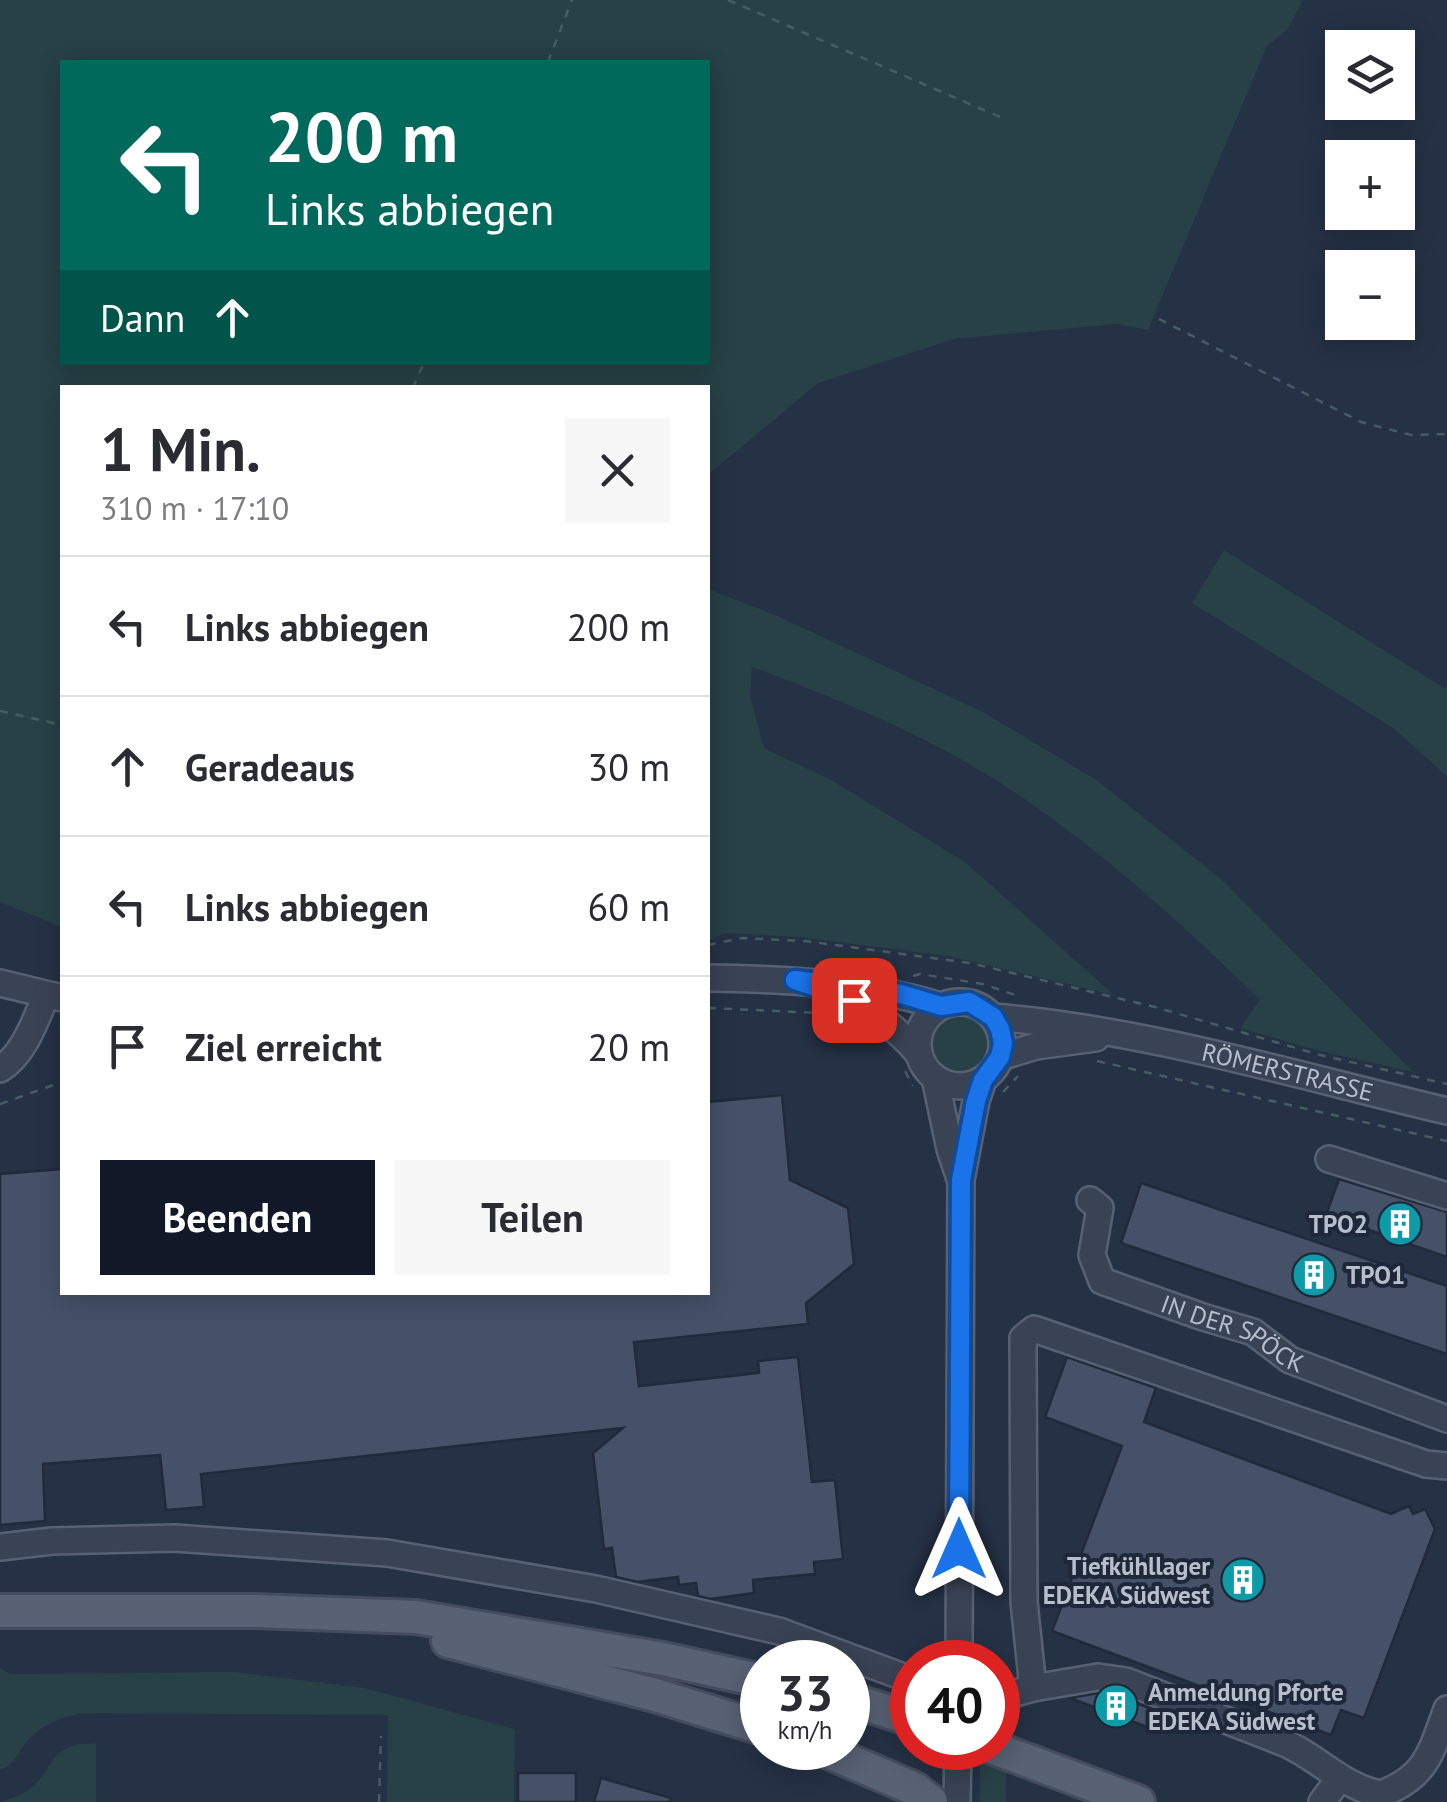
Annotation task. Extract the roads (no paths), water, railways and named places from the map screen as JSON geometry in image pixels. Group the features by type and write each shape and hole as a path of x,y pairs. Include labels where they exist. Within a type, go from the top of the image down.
{"main road":[{"path":"0,1610 416,1616 740,1676"},
{"path":"0,1624 146,1610"},
{"path":"363,1616 740,1721"},
{"path":"1020,1758 1138,1802"},
{"path":"870,1770 915,1789 930,1802"}],"street":[{"path":"710,978 795,980 854,1000 888,1022 925,1084 961,1180"},
{"name":"RÖMERSTRASSE","path":"795,980 901,994 941,1006 969,1002 993,1017 1126,1036 1447,1110"},
{"path":"0,983 54,997 8,1065 0,1069"},
{"path":"909,1059 922,1026 941,1006"},
{"path":"959,1640 961,1180 1003,1043 993,1017"},
{"name":"RÖMERSTRASSE","path":"1000,1057 1038,1055 1126,1036"},
{"path":"925,1084 990,1088"},
{"path":"1329,1159 1447,1196"},
{"name":"IN DER SPÖCK","path":"1090,1200 1100,1208 1092,1255 1102,1281 1253,1332 1290,1360 1447,1419"},
{"path":"1033,1688 1024,1602 1023,1338 1034,1329 1426,1464 1447,1466"},
{"path":"0,1548 52,1541 175,1538 387,1552 596,1589 779,1631 890,1672"},
{"path":"1020,1692 1098,1677 1126,1681 1309,1754 1339,1779 1383,1798 1406,1785 1421,1769 1447,1709"},
{"path":"1322,1802 1339,1779"}],"place":[{"name":"TPO2","path":"1400,1224"},
{"name":"TPO1","path":"1314,1275"},
{"name":"Tiefkühllager EDEKA Südwest","path":"1243,1580"},
{"name":"Anmeldung Pforte EDEKA Südwest","path":"1116,1706"}]}
